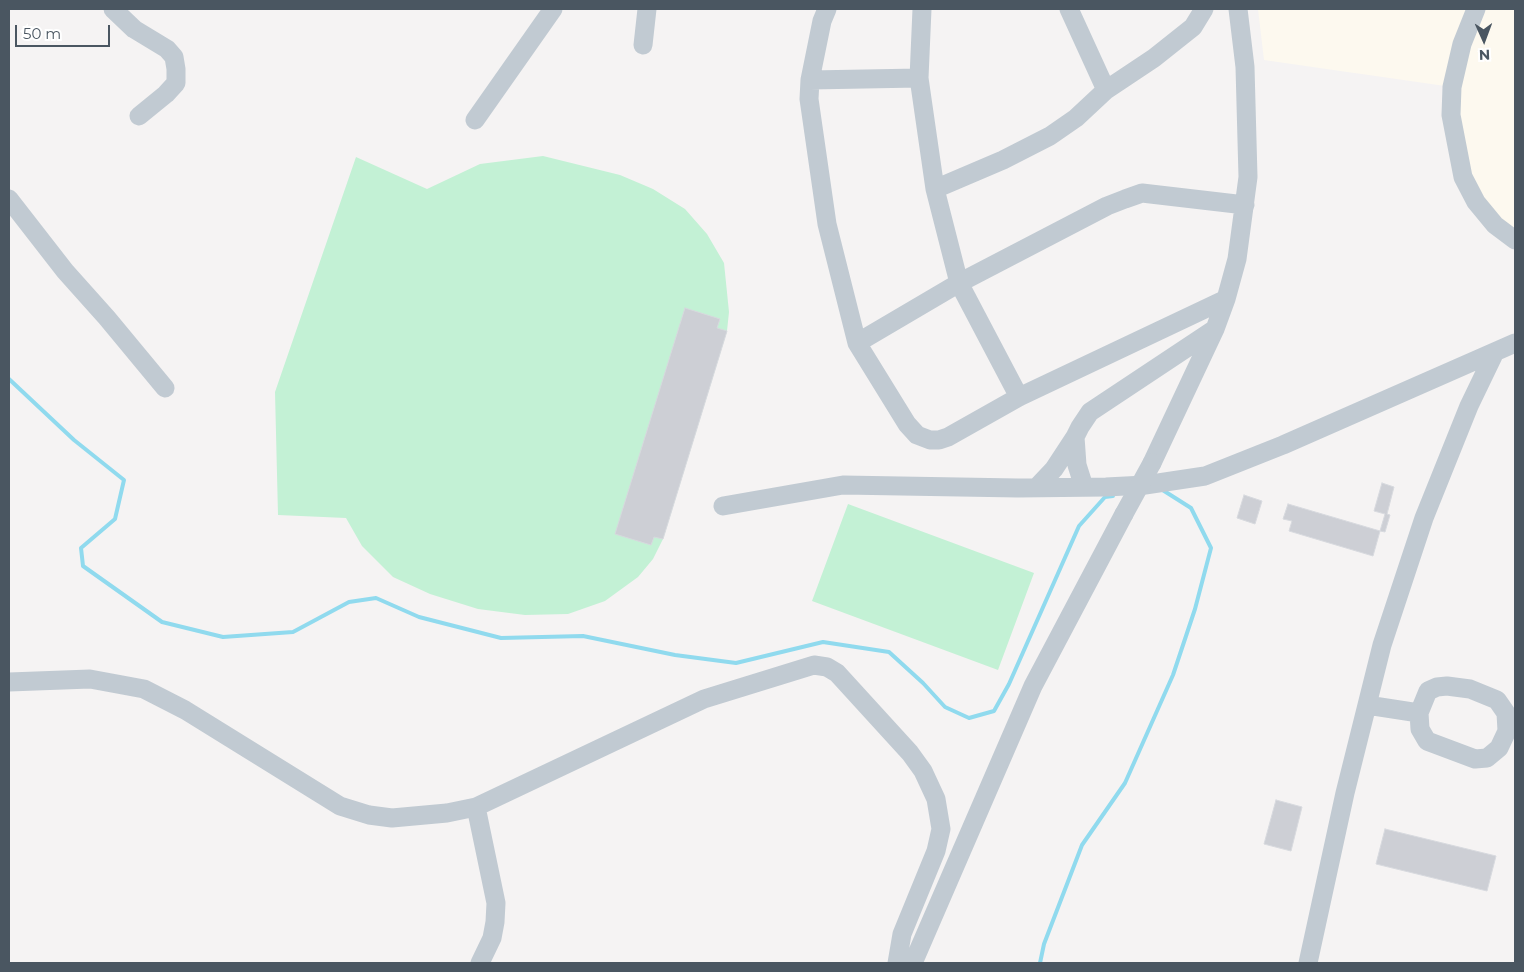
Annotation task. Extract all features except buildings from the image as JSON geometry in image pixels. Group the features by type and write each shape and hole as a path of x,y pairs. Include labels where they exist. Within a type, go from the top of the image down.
{"street":[{"path":"113,9 134,29 167,49 174,57 176,83 166,94 139,116"},
{"path":"475,120 553,9"},
{"path":"642,44 647,9"},
{"path":"826,9 810,80 809,99 826,224 858,343 907,424 917,435 930,440 948,437 1019,397 1226,299"},
{"path":"922,9 919,78 935,189 959,283 1019,397"},
{"path":"1069,9 1106,90"},
{"path":"935,189 1004,160 1050,136 1076,118 1106,90 1154,58 1193,27 1204,9"},
{"path":"913,963 1033,686 1152,463 1215,329 1226,299 1238,259 1248,177 1245,67 1238,9"},
{"path":"1476,9 1462,44 1452,87 1451,115 1464,178 1476,202 1495,224 1515,240"},
{"path":"810,80 919,78"},
{"path":"858,343 959,283 1108,206 1142,193 1245,205"},
{"path":"9,199 66,272 165,388"},
{"path":"1036,488 1054,469 1090,412 1215,329"},
{"path":"723,506 843,484 1036,488 1084,487 1145,485 1205,476 1283,445 1515,343"},
{"path":"1308,963 1345,793 1382,645 1424,518 1469,406 1495,352"},
{"path":"1075,437 1077,465 1084,487"},
{"path":"9,682 90,679 144,689 185,710 340,806 369,815 392,818 415,817 476,807 704,699 814,665 827,667 837,673 910,753 924,771 936,799 941,829 936,851 902,934 897,963"},
{"path":"1447,686 1470,689 1497,700 1506,713 1507,731 1499,748 1487,758 1475,759 1428,741 1420,729 1420,713 1428,691 1437,687 1447,686"},
{"path":"1367,705 1420,713"},
{"path":"476,807 496,903 492,938 480,963"}],"shaded area":[{"path":"1258,9 1515,9 1515,240 1476,202 1452,87 1264,60"}],"green space":[{"path":"543,156 620,175 653,189 685,209 707,234 724,263 729,312 727,331 663,539 653,559 638,577 605,601 568,614 525,615 478,609 430,594 393,577 362,546 346,518 278,515 275,392 356,157 427,189 480,164"},
{"path":"848,504 1034,573 998,670 812,601"}],"waterway":[{"path":"9,379 74,440 124,480 115,519 81,548 83,566 162,622 223,637 293,632 349,602 376,598 419,617 501,638 583,636 675,655 736,663 823,642 889,652 923,683 945,707 969,718 994,711 1009,684 1079,526 1105,497 1113,496"},
{"path":"1040,963 1044,944 1082,845 1125,783 1173,675 1195,609 1211,548 1191,508 1161,489"}]}
